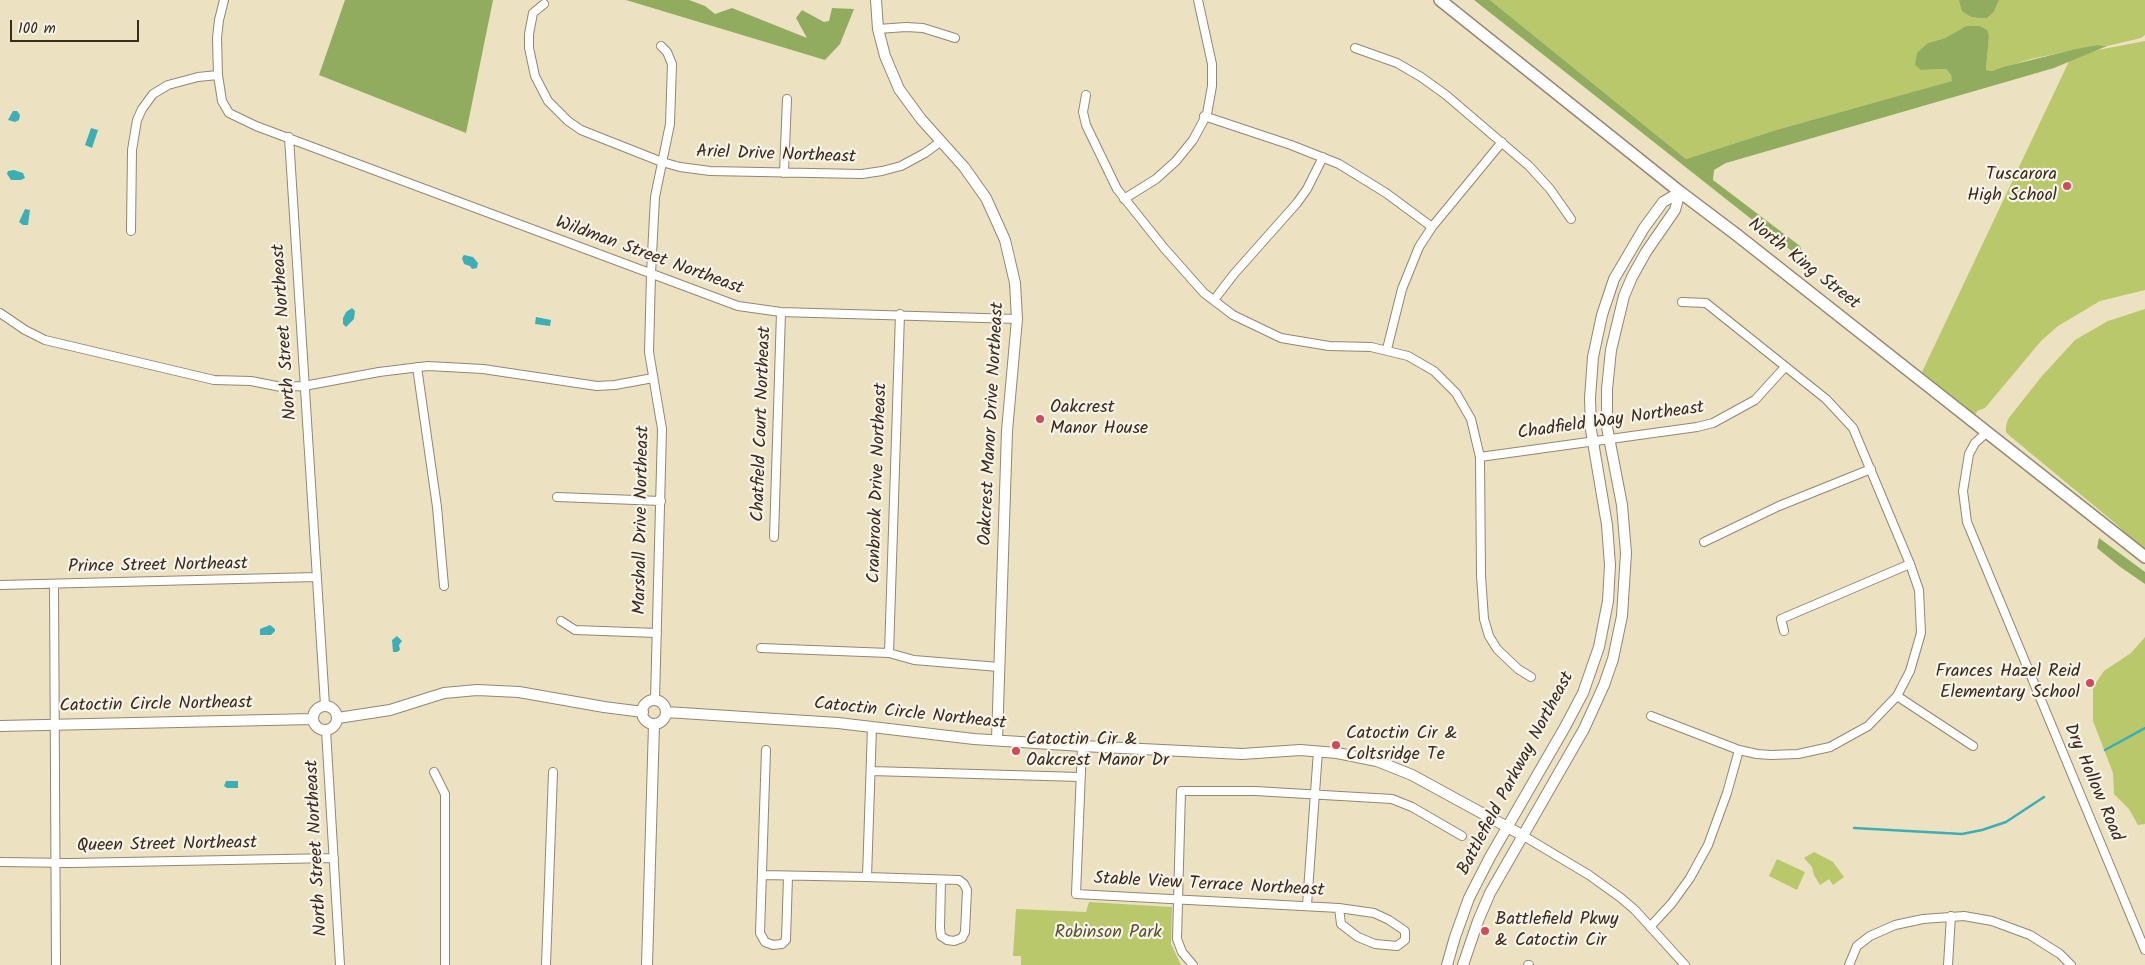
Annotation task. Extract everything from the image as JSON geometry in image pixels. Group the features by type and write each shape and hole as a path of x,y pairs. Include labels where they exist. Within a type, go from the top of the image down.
{"main road":[{"name":"North King Street","path":"1440,0 1680,192 2145,557"}],"street":[{"path":"224,0 219,20 218,75 222,101 229,113 256,126 289,137"},
{"name":"Oakcrest Manor Drive Northeast","path":"876,0 878,29 885,56 899,89 916,114 969,175 994,213 1011,262 1015,282 1016,319 1006,431 997,740"},
{"path":"1124,199 1156,179 1176,161 1192,140 1204,116 1207,114 1211,100 1213,73 1198,0"},
{"name":"Ariel Drive Northeast","path":"544,4 533,12 529,34 529,48 535,76 548,101 568,121 581,130 662,162 699,170 862,174 882,172 909,161 925,153 940,142"},
{"path":"878,29 906,26 923,28 955,38"},
{"name":"Marshall Drive Northeast","path":"654,700 662,429 649,352 651,274 655,197 670,124 672,64 667,52 660,46"},
{"path":"1355,48 1384,57 1421,77 1502,142 1539,177 1571,219"},
{"path":"131,231 132,150 137,120 142,108 153,94 168,85 198,76 218,75"},
{"path":"1086,95 1083,112 1086,125 1096,150 1124,199 1189,277 1214,300 1233,315 1281,338 1322,345 1371,346 1387,349 1421,362 1447,382 1456,393 1471,420 1480,457 1481,576 1484,619 1489,636 1497,650 1518,669 1531,677"},
{"path":"784,173 787,99"},
{"path":"1204,116 1291,144 1322,157 1370,182 1432,227"},
{"name":"Wildman Street Northeast","path":"289,137 738,306 781,312 900,314 1016,319"},
{"name":"North Street Northeast","path":"289,137 325,705"},
{"path":"1387,349 1406,275 1419,247 1432,227 1502,142"},
{"path":"1214,300 1244,262 1298,203 1316,172 1322,157"},
{"name":"Battlefield Parkway Northeast","path":"1463,965 1490,893 1595,706 1610,668 1618,639 1625,592 1626,553 1622,506 1609,439 1606,389 1611,350 1618,318 1632,277 1646,252 1675,210 1680,192"},
{"name":"Battlefield Parkway Northeast","path":"1447,965 1454,937 1469,898 1583,693 1599,647 1609,582 1609,544 1593,441 1590,398 1593,357 1600,322 1614,279 1644,228 1663,202 1680,192"},
{"path":"1651,716 1739,750 1771,755 1787,755 1830,747 1868,726 1897,696 1910,671 1921,633 1919,590 1910,564 1860,440 1847,420 1826,399 1706,303 1682,302"},
{"name":"Chatfield Court Northeast","path":"774,537 781,312"},
{"path":"0,313 25,330 45,340 214,380 251,381 281,387 304,386 328,380 418,367 483,369 598,386 653,378"},
{"name":"Cranbrook Drive Northeast","path":"888,653 900,314"},
{"path":"418,367 436,499 444,586"},
{"name":"Chadfield Way Northeast","path":"1480,457 1697,427 1712,423 1755,400 1785,367"},
{"name":"Dry Hollow Road","path":"1986,433 1975,443 1968,454 1963,491 1967,522 2145,950"},
{"path":"1704,542 1778,506 1871,469"},
{"path":"556,497 661,501"},
{"path":"1784,631 1780,619 1910,564"},
{"name":"Prince Street Northeast","path":"0,585 316,577"},
{"path":"54,584 56,965"},
{"path":"561,621 575,630 657,633"},
{"path":"761,648 888,653 914,660 999,668"},
{"path":"338,718 390,710 444,693 477,690 519,692 643,712"},
{"path":"1897,696 1973,746"},
{"path":"654,700 663,704 666,712 662,721 654,724 646,720 643,712 648,702 654,700"},
{"path":"325,705 334,709 338,718 336,725 326,730 317,727 313,719 316,709 325,705"},
{"name":"Catoctin Circle Northeast","path":"666,712 872,727 997,740 1082,746 1234,754 1318,751 1360,757 1395,768 1440,789 1522,835 1607,887 1635,910 1685,965"},
{"name":"Catoctin Circle Northeast","path":"0,726 313,719"},
{"path":"647,965 654,724"},
{"path":"867,877 872,727"},
{"name":"North Street Northeast","path":"326,730 340,965"},
{"name":"Stable View Terrace Northeast","path":"1082,746 1076,894 1339,908 1374,914 1389,920 1404,931 1405,940 1397,946 1376,944 1358,937 1341,924 1339,908"},
{"path":"766,750 760,933 764,942 773,945 782,944 786,940 788,876"},
{"path":"1650,927 1672,903 1690,878 1708,846 1727,794 1739,750"},
{"path":"1307,906 1318,751"},
{"path":"871,771 1080,777"},
{"path":"434,772 445,794 445,965"},
{"path":"546,965 553,772"},
{"path":"1193,965 1182,952 1177,938 1181,791 1255,791 1392,799 1412,807 1462,836"},
{"name":"Queen Street Northeast","path":"0,862 334,858"},
{"path":"762,875 959,880 967,890 964,932 962,938 954,941 947,940 941,936 941,880"},
{"path":"1849,965 1857,946 1870,936 1895,925 1951,916 1977,917 2006,925 2050,946 2071,965"},
{"path":"1948,965 1951,916"}],"green space":[{"path":"345,0 493,0 466,133 319,75"},
{"path":"626,0 689,0 705,6 715,14 732,8 807,38 796,18 802,10 824,22 829,21 832,8 854,9 840,44 825,60"},
{"path":"1474,0 1490,0 1686,159 1776,130 1952,81 1951,75 1946,69 1921,70 1915,65 1917,53 1928,43 1945,38 1966,26 1980,26 1987,30 1989,36 1986,70 1992,71 2076,49 2097,45 2107,46 2054,68 1726,163 1714,170 1713,180 1800,246 1802,251 1798,254 1793,252"},
{"path":"1490,0 1959,0 1970,17 1987,18 1994,12 1999,0 2145,0 2145,35 2141,38 2107,46 2097,45 2031,59 1992,71 1986,70 1989,36 1966,26 1945,38 1928,43 1921,70 1946,69 1953,81 1776,130 1686,159"},
{"path":"1959,0 1999,0 1994,12 1987,18 1978,18 1971,17 1962,11"},
{"path":"2145,41 2145,290 2100,301 2058,326 2041,341 1985,408 1977,411 1976,414 1971,412 1922,372 2072,55"},
{"path":"2145,309 2145,552 2115,523 2010,436 2006,432 2006,426 2008,419 2042,376 2075,340 2108,321"},
{"path":"2099,538 2145,572 2145,584 2097,548"},
{"path":"2145,637 2145,824 2138,825 2129,809 2114,794 2113,773 2093,721 2093,687 2104,671 2131,653"},
{"path":"1814,852 1833,862 1844,877 1833,885 1829,879 1820,885 1812,867 1804,858"},
{"path":"1777,859 1805,872 1797,890 1769,876"},
{"name":"Robinson Park","path":"1089,902 1172,907 1171,944 1181,965 1021,965 1021,956 1013,956 1016,909 1086,912"}],"water":[{"path":"13,111 17,111 20,115 19,120 15,122 8,120"},
{"path":"91,128 98,130 92,148 85,145"},
{"path":"14,170 23,173 25,178 11,180 7,174 8,171"},
{"path":"25,209 30,210 28,225 23,225 19,222"},
{"path":"464,255 473,257 478,263 477,268 472,269 464,264 462,258"},
{"path":"352,308 355,311 354,319 346,327 343,324 343,318 346,312"},
{"path":"536,317 551,320 550,326 535,324"},
{"path":"270,625 275,629 271,635 260,635 260,629"},
{"path":"397,636 402,641 399,645 400,650 393,652 392,640"},
{"path":"226,781 238,781 238,788 227,788 224,786"}],"waterway":[{"path":"2105,750 2145,728"},
{"path":"1854,828 1962,834 2006,822 2044,797"}],"place":[{"name":"Tuscarora High School","path":"2067,186"},
{"name":"Oakcrest Manor House","path":"1040,419"},
{"name":"Frances Hazel Reid Elementary School","path":"2090,683"},
{"name":"Catoctin Cir & Coltsridge Te","path":"1336,745"},
{"name":"Catoctin Cir & Oakcrest Manor Dr","path":"1016,751"},
{"name":"Battlefield Pkwy & Catoctin Cir","path":"1485,931"}]}
